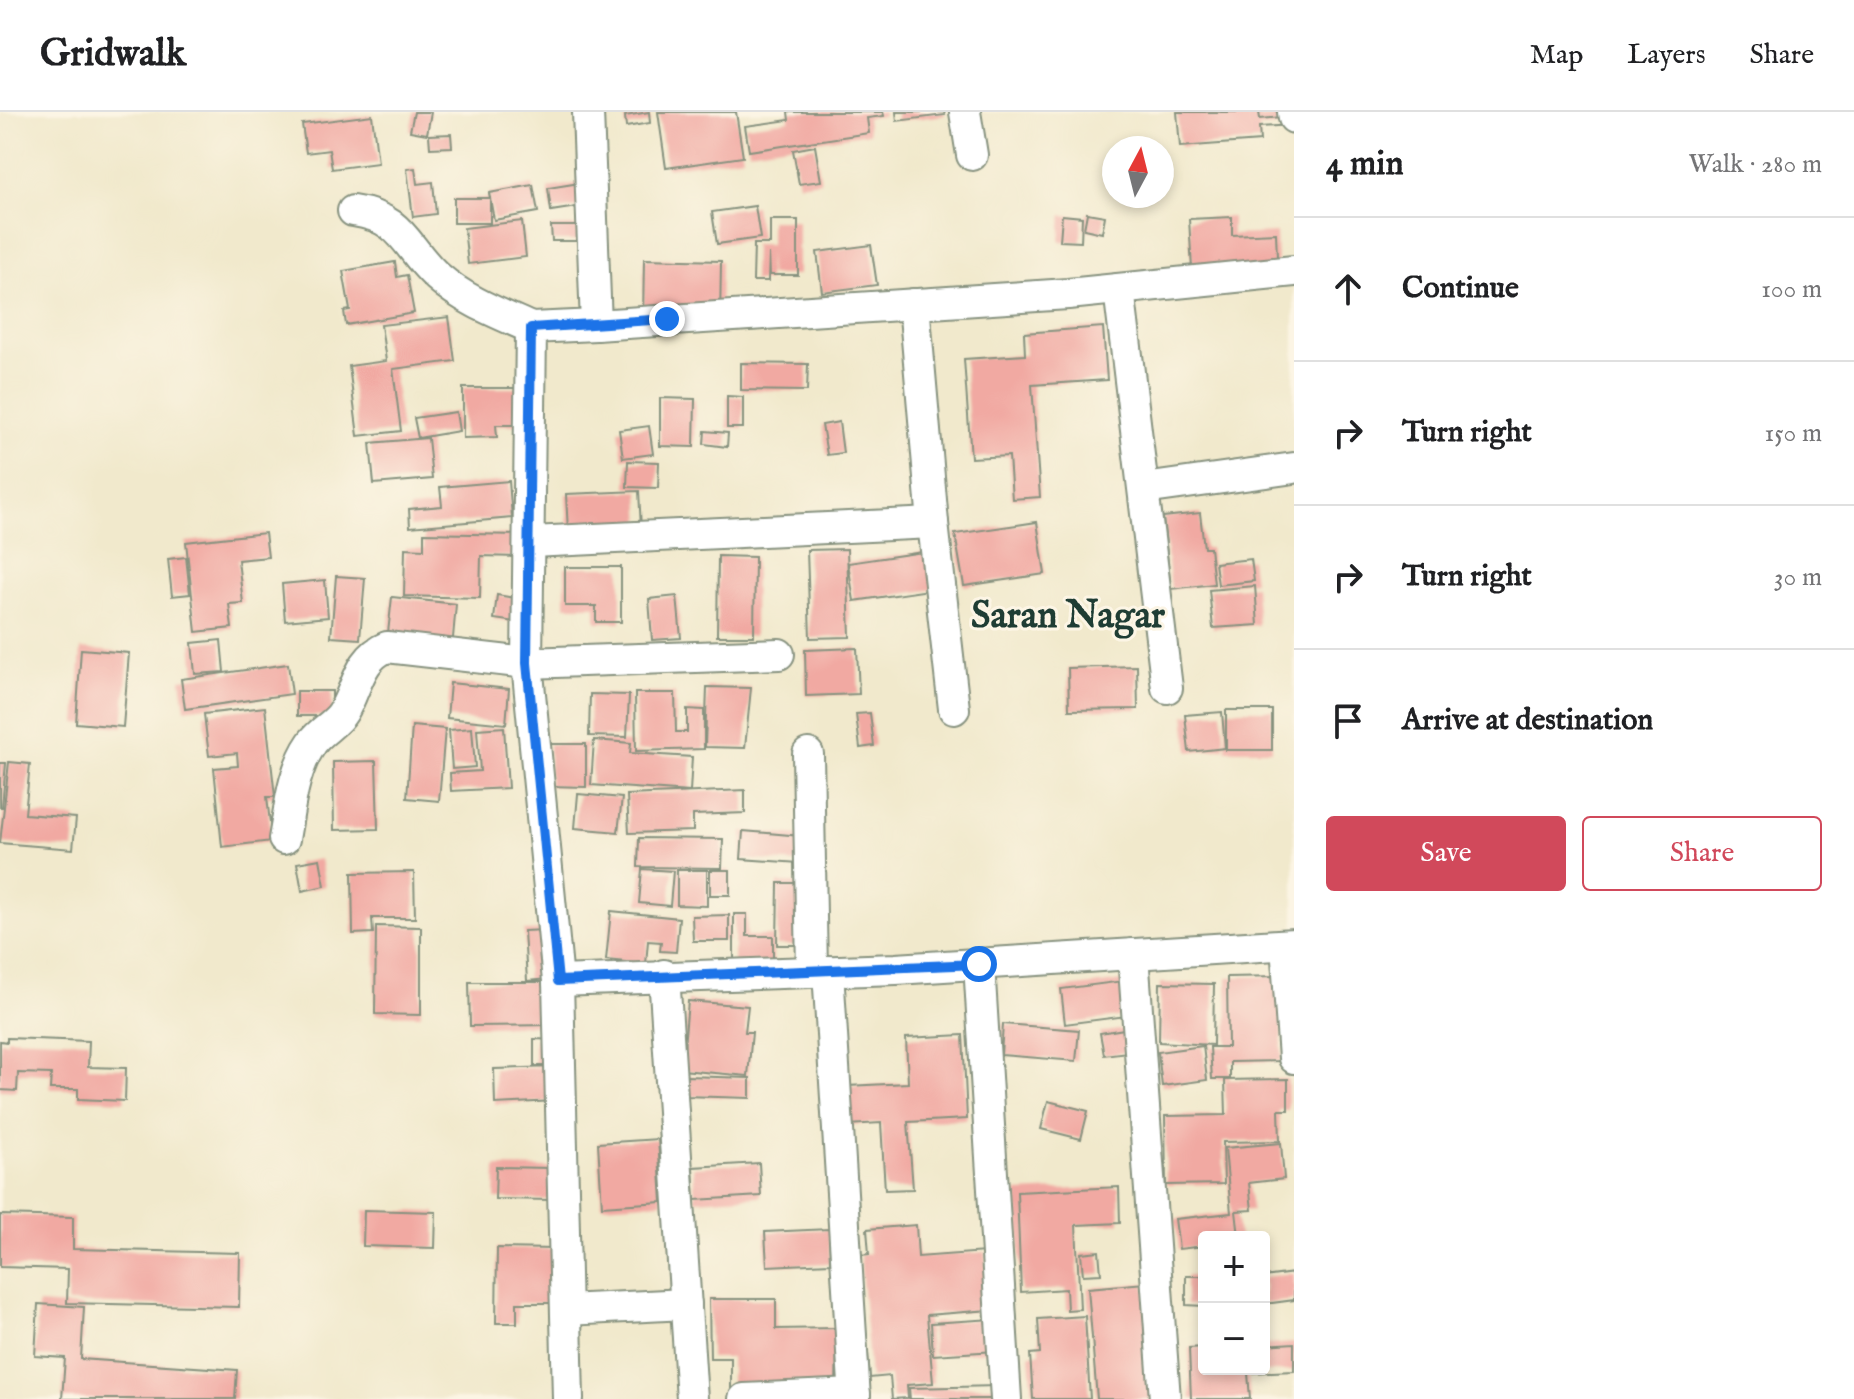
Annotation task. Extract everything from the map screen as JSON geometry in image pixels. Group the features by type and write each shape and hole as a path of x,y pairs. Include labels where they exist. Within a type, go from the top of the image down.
{"street":[{"path":"588,112 596,325"},
{"path":"965,112 972,155"},
{"path":"353,211 373,214 392,223 437,277 472,301 531,328 1119,289 1294,271"},
{"path":"1119,289 1167,688"},
{"path":"914,304 933,523 954,709"},
{"path":"531,328 531,542 527,663 558,981 568,1399"},
{"path":"1144,489 1294,468"},
{"path":"531,542 933,523"},
{"path":"284,839 300,763 314,740 343,711 347,696 375,652 387,647 527,663 779,654"},
{"path":"744,1399 855,1396 820,971 808,754"},
{"path":"558,981 979,964 1290,944 1294,1058"},
{"path":"1133,954 1165,1399"},
{"path":"979,964 1006,1399"},
{"path":"664,975 692,1399"},
{"path":"566,1310 686,1304"}],"building":[{"path":"414,112 431,112 427,134 410,131"},
{"path":"649,112 650,123 626,127 625,116"},
{"path":"658,112 736,112 743,157 666,168"},
{"path":"788,112 883,112 884,116 867,118 869,133 749,151 745,126 789,120"},
{"path":"896,112 944,112 945,115 897,121"},
{"path":"1177,112 1259,112 1260,119 1291,116 1292,125 1259,127 1260,141 1180,147"},
{"path":"372,115 378,163 332,169 329,150 306,153 302,124"},
{"path":"451,134 452,147 430,148 429,135"},
{"path":"815,146 821,181 799,184 793,150"},
{"path":"415,168 417,184 433,182 436,214 413,217 407,169"},
{"path":"586,182 590,205 551,211 548,188"},
{"path":"533,185 538,212 494,220 489,193"},
{"path":"454,198 490,198 490,223 454,223"},
{"path":"755,206 760,238 717,244 712,212"},
{"path":"1087,213 1105,216 1102,233 1084,229"},
{"path":"1062,215 1082,217 1081,242 1060,241"},
{"path":"1232,217 1232,235 1276,233 1278,282 1193,286 1189,219"},
{"path":"770,220 798,220 798,275 770,275 769,253 768,281 753,281 754,244 770,244"},
{"path":"522,221 526,257 468,264 464,228"},
{"path":"551,226 578,226 578,241 552,241"},
{"path":"871,245 877,285 822,292 817,252"},
{"path":"644,259 721,261 720,322 643,320"},
{"path":"395,262 397,277 407,275 414,313 346,325 344,311 350,310 343,271"},
{"path":"449,317 455,361 393,369 401,431 358,436 349,366 386,361 381,325"},
{"path":"1103,327 1107,380 1032,385 1040,497 1012,499 1009,456 971,458 964,359 1025,355 1024,333"},
{"path":"741,363 808,364 807,391 741,390"},
{"path":"463,388 518,388 519,425 496,425 497,437 463,438"},
{"path":"727,396 743,397 743,428 727,428"},
{"path":"660,398 695,399 694,447 660,446"},
{"path":"456,412 459,431 418,438 414,418"},
{"path":"839,422 843,453 827,455 822,425"},
{"path":"649,426 653,454 623,458 619,430"},
{"path":"705,431 728,433 727,447 704,444"},
{"path":"428,438 432,479 374,484 370,443"},
{"path":"628,461 659,462 658,488 627,487"},
{"path":"509,481 512,518 410,527 409,509 442,506 440,487"},
{"path":"639,491 641,528 568,531 566,494"},
{"path":"1200,513 1204,548 1210,548 1214,584 1171,589 1163,517"},
{"path":"1037,522 1045,574 964,586 955,534"},
{"path":"265,533 268,557 238,560 243,603 229,604 232,628 196,632 186,542"},
{"path":"424,533 524,535 524,557 481,556 480,598 404,596 405,548 424,549"},
{"path":"847,549 850,637 810,638 807,550"},
{"path":"930,551 936,589 854,601 848,563"},
{"path":"718,556 755,557 754,636 717,636"},
{"path":"186,557 190,594 172,596 168,559"},
{"path":"1251,559 1254,581 1218,585 1215,563"},
{"path":"565,567 621,567 621,622 596,622 596,606 565,606"},
{"path":"336,576 365,578 360,639 331,637"},
{"path":"325,580 328,617 285,621 282,584"},
{"path":"1255,586 1258,625 1213,628 1209,590"},
{"path":"497,595 526,600 522,623 494,619"},
{"path":"677,596 681,638 652,640 649,599"},
{"path":"392,597 456,604 452,649 387,642"},
{"path":"221,640 224,672 195,674 192,643"},
{"path":"857,648 859,694 806,696 805,650"},
{"path":"81,649 129,653 123,727 76,723"},
{"path":"288,664 292,694 185,709 181,679"},
{"path":"1137,666 1138,709 1069,710 1068,668"},
{"path":"450,683 509,689 506,724 447,718"},
{"path":"707,687 751,688 745,748 705,747"},
{"path":"297,691 332,691 332,716 297,716"},
{"path":"635,693 675,693 676,732 687,732 687,709 704,710 704,749 636,751"},
{"path":"590,694 629,695 627,737 589,736"},
{"path":"265,707 275,797 267,797 272,841 222,847 214,768 238,766 237,753 209,756 204,714"},
{"path":"1226,710 1272,710 1272,750 1226,750"},
{"path":"1222,712 1225,748 1189,752 1185,715"},
{"path":"870,713 874,746 860,748 856,714"},
{"path":"412,726 445,729 439,801 407,798"},
{"path":"504,727 508,788 451,791 450,773 480,771 477,729"},
{"path":"472,728 475,767 452,769 449,730"},
{"path":"594,740 631,743 630,753 692,757 690,792 591,785"},
{"path":"549,744 586,744 586,787 549,786"},
{"path":"376,761 378,829 334,830 333,762"},
{"path":"9,762 30,764 25,814 76,818 73,849 0,843"},
{"path":"0,763 6,763 2,807 0,807"},
{"path":"745,790 745,813 693,815 693,831 629,833 627,795"},
{"path":"578,794 622,798 618,832 575,828"},
{"path":"743,831 801,836 799,863 741,859"},
{"path":"639,838 723,839 722,868 638,867"},
{"path":"320,859 325,886 302,891 297,863"},
{"path":"642,869 673,871 670,906 639,903"},
{"path":"677,870 707,870 707,906 677,905"},
{"path":"710,870 730,870 730,895 710,895"},
{"path":"414,872 415,918 372,918 373,933 353,934 352,873"},
{"path":"778,883 801,883 800,945 777,945"},
{"path":"611,911 679,918 676,952 660,951 661,942 648,941 646,964 606,960"},
{"path":"734,914 747,914 747,936 773,936 773,971 734,970"},
{"path":"729,915 729,941 693,941 692,916"},
{"path":"376,926 421,927 421,1015 375,1014"},
{"path":"545,930 548,979 527,981 524,931"},
{"path":"1281,976 1282,1061 1230,1062 1230,1079 1212,1079 1210,1047 1228,1047 1227,977"},
{"path":"1123,981 1127,1016 1065,1024 1061,989"},
{"path":"469,982 549,982 551,1025 470,1026"},
{"path":"1160,983 1214,984 1213,1045 1159,1042"},
{"path":"688,1001 748,1006 745,1032 752,1032 748,1076 682,1070"},
{"path":"1003,1024 1079,1030 1076,1061 1001,1055"},
{"path":"1124,1029 1128,1052 1104,1055 1100,1033"},
{"path":"963,1035 967,1119 908,1122 913,1189 885,1190 881,1123 848,1125 847,1086 908,1083 906,1038"},
{"path":"7,1038 89,1041 88,1067 126,1068 125,1101 78,1099 78,1089 50,1089 51,1074 18,1073 17,1091 0,1090 0,1041 7,1042"},
{"path":"534,1039 557,1040 557,1066 534,1066"},
{"path":"1203,1046 1207,1080 1162,1086 1158,1052"},
{"path":"555,1067 556,1101 495,1104 494,1069"},
{"path":"685,1076 750,1078 750,1098 684,1096"},
{"path":"1288,1079 1288,1110 1279,1110 1280,1141 1223,1142 1224,1184 1166,1185 1165,1116 1226,1115 1225,1080"},
{"path":"1048,1101 1088,1111 1081,1139 1041,1129"},
{"path":"658,1139 662,1202 602,1206 598,1143"},
{"path":"1281,1143 1284,1179 1249,1183 1252,1210 1236,1211 1238,1231 1198,1231 1198,1247 1179,1249 1175,1219 1231,1213 1225,1148"},
{"path":"759,1163 761,1196 695,1200 693,1167"},
{"path":"496,1167 550,1168 550,1200 495,1199"},
{"path":"1119,1187 1120,1223 1076,1225 1080,1309 1067,1310 1066,1289 1021,1292 1017,1192"},
{"path":"364,1210 436,1212 435,1248 363,1246"},
{"path":"0,1215 73,1217 73,1249 240,1253 239,1307 67,1303 68,1269 0,1267"},
{"path":"916,1225 918,1257 985,1252 990,1310 927,1315 933,1383 907,1385 908,1398 892,1399 890,1376 870,1378 860,1255 869,1254 867,1229"},
{"path":"829,1229 830,1263 767,1266 765,1232"},
{"path":"497,1248 555,1249 554,1303 517,1303 517,1323 496,1323"},
{"path":"1099,1251 1101,1274 1083,1275 1081,1253"},
{"path":"1294,1273 1294,1300 1270,1303 1270,1276"},
{"path":"1186,1276 1198,1276 1198,1306 1186,1305"},
{"path":"1145,1283 1159,1399 1097,1399 1088,1288"},
{"path":"709,1299 776,1299 776,1329 837,1328 836,1393 731,1395 731,1358 710,1358"},
{"path":"38,1304 84,1307 81,1359 237,1370 235,1399 62,1399 65,1358 35,1356"},
{"path":"1085,1316 1090,1399 1033,1399 1030,1354 1040,1353 1038,1319"},
{"path":"993,1319 996,1351 933,1355 931,1323"},
{"path":"1294,1343 1294,1371 1270,1372 1270,1345"},
{"path":"1198,1347 1198,1375 1248,1375 1250,1399 1191,1399 1189,1348"},
{"path":"998,1386 998,1399 910,1399 909,1388"}],"district":[{"name":"Saran Nagar","path":"1068,617"}],"route":[{"path":"667,319 531,328 531,542 527,663 558,981 979,964"}]}
